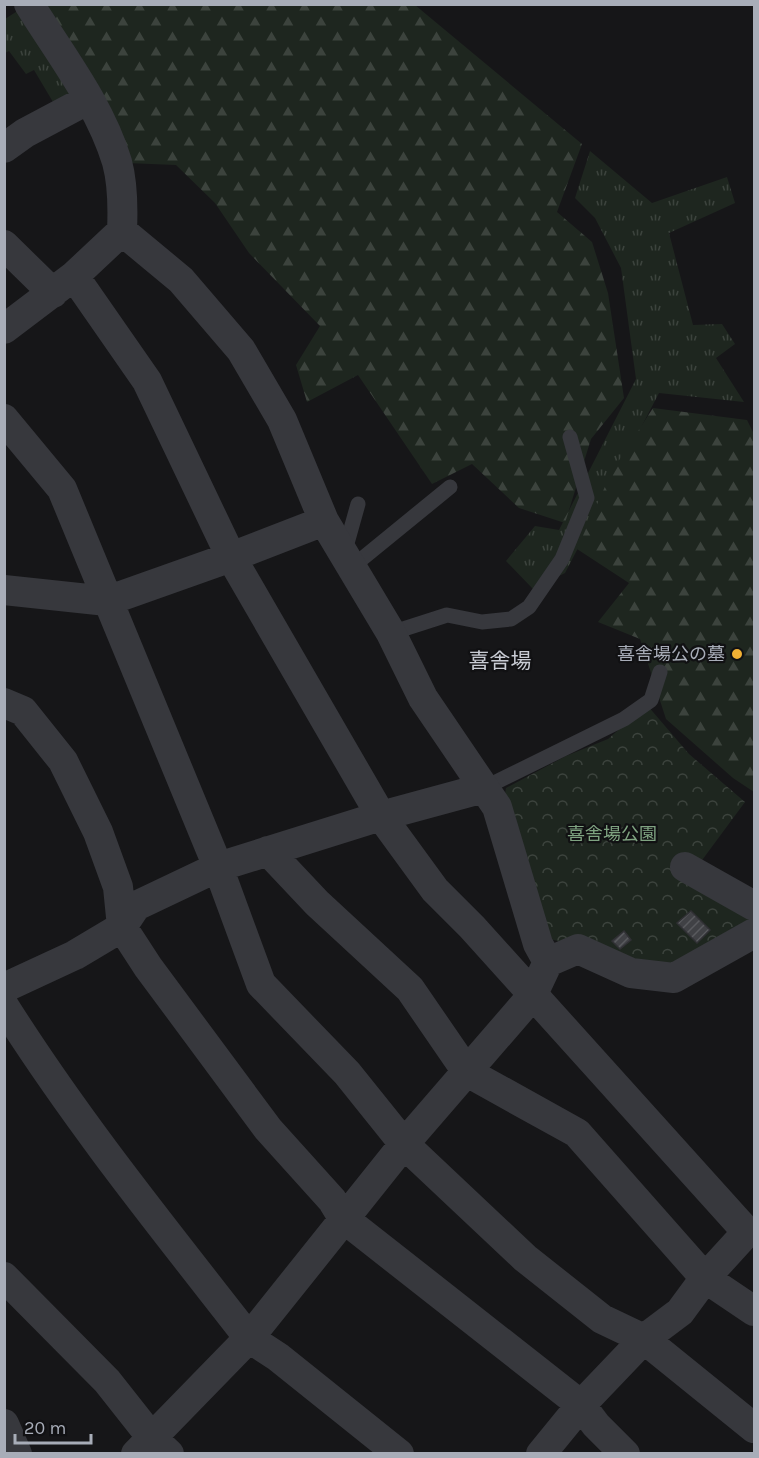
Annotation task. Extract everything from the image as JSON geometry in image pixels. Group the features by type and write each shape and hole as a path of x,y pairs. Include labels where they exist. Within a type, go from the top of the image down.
{"street":[{"path":"4,329 64,285 122,231 123,204 117,162 89,99 28,4"},
{"path":"4,148 35,127 89,99"},
{"path":"122,231 182,280 242,350 282,420 324,521 391,633 423,698 497,807 538,944 548,962"},
{"path":"4,245 64,285 147,381 231,558 381,816 435,890 751,1228 705,1278 680,1312 644,1339 581,1405 541,1454"},
{"path":"4,419 62,489 218,867 261,984 347,1072 404,1144 525,1258 602,1319 644,1339 754,1428"},
{"path":"4,590 107,600 231,558 324,521"},
{"path":"4,703 22,711 63,761 98,832 118,887 122,927 148,968 268,1129 332,1200 343,1218 581,1405 596,1425 625,1454"},
{"path":"399,1454 278,1357 249,1338 102,1151 48,1075 6,989 75,955 122,927 136,906 218,867 381,816 484,788"},
{"path":"268,851 317,903 410,989 467,1071 578,1134 705,1278 754,1311"},
{"path":"686,867 754,906"},
{"path":"4,1277 107,1381 153,1448 249,1338 404,1144 532,996 548,962 578,949 631,973 674,978 754,933"},
{"path":"4,1424 17,1454"}],"lane":[{"path":"391,633 447,615 482,622 511,619 530,607 562,560 587,498 570,437"},
{"path":"348,560 450,487"},
{"path":"348,560 358,504"},
{"path":"484,788 624,719 651,700 660,672"}],"green space":[{"path":"37,5 415,5 582,144 557,212 592,242 608,293 624,398 591,439 565,523 519,508 472,464 432,484 358,375 307,402 296,365 320,326 249,253 215,203 176,165 127,163"},
{"path":"19,10 74,93 53,102 34,70 26,74 9,51 5,53 5,19"},
{"path":"590,151 652,203 727,177 735,203 669,233 693,325 722,324 735,344 716,358 744,402 659,393 565,573 533,589 506,561 535,526 559,530 636,379 621,268 595,218 575,198"},
{"path":"653,408 747,420 754,434 754,792 733,778 666,719 640,639 598,622 629,583 577,549 612,471"},
{"name":"喜舎場公園","path":"647,705 689,754 745,802 694,871 750,921 670,969 550,939 504,801 506,788 566,756 608,739"}],"building":[{"path":"691,911 710,930 697,943 677,923"},
{"path":"624,931 631,940 620,949 612,941"}],"place":[{"name":"喜舎場公の墓","path":"737,654"}],"district":[{"name":"喜舎場","path":"500,661"}]}
